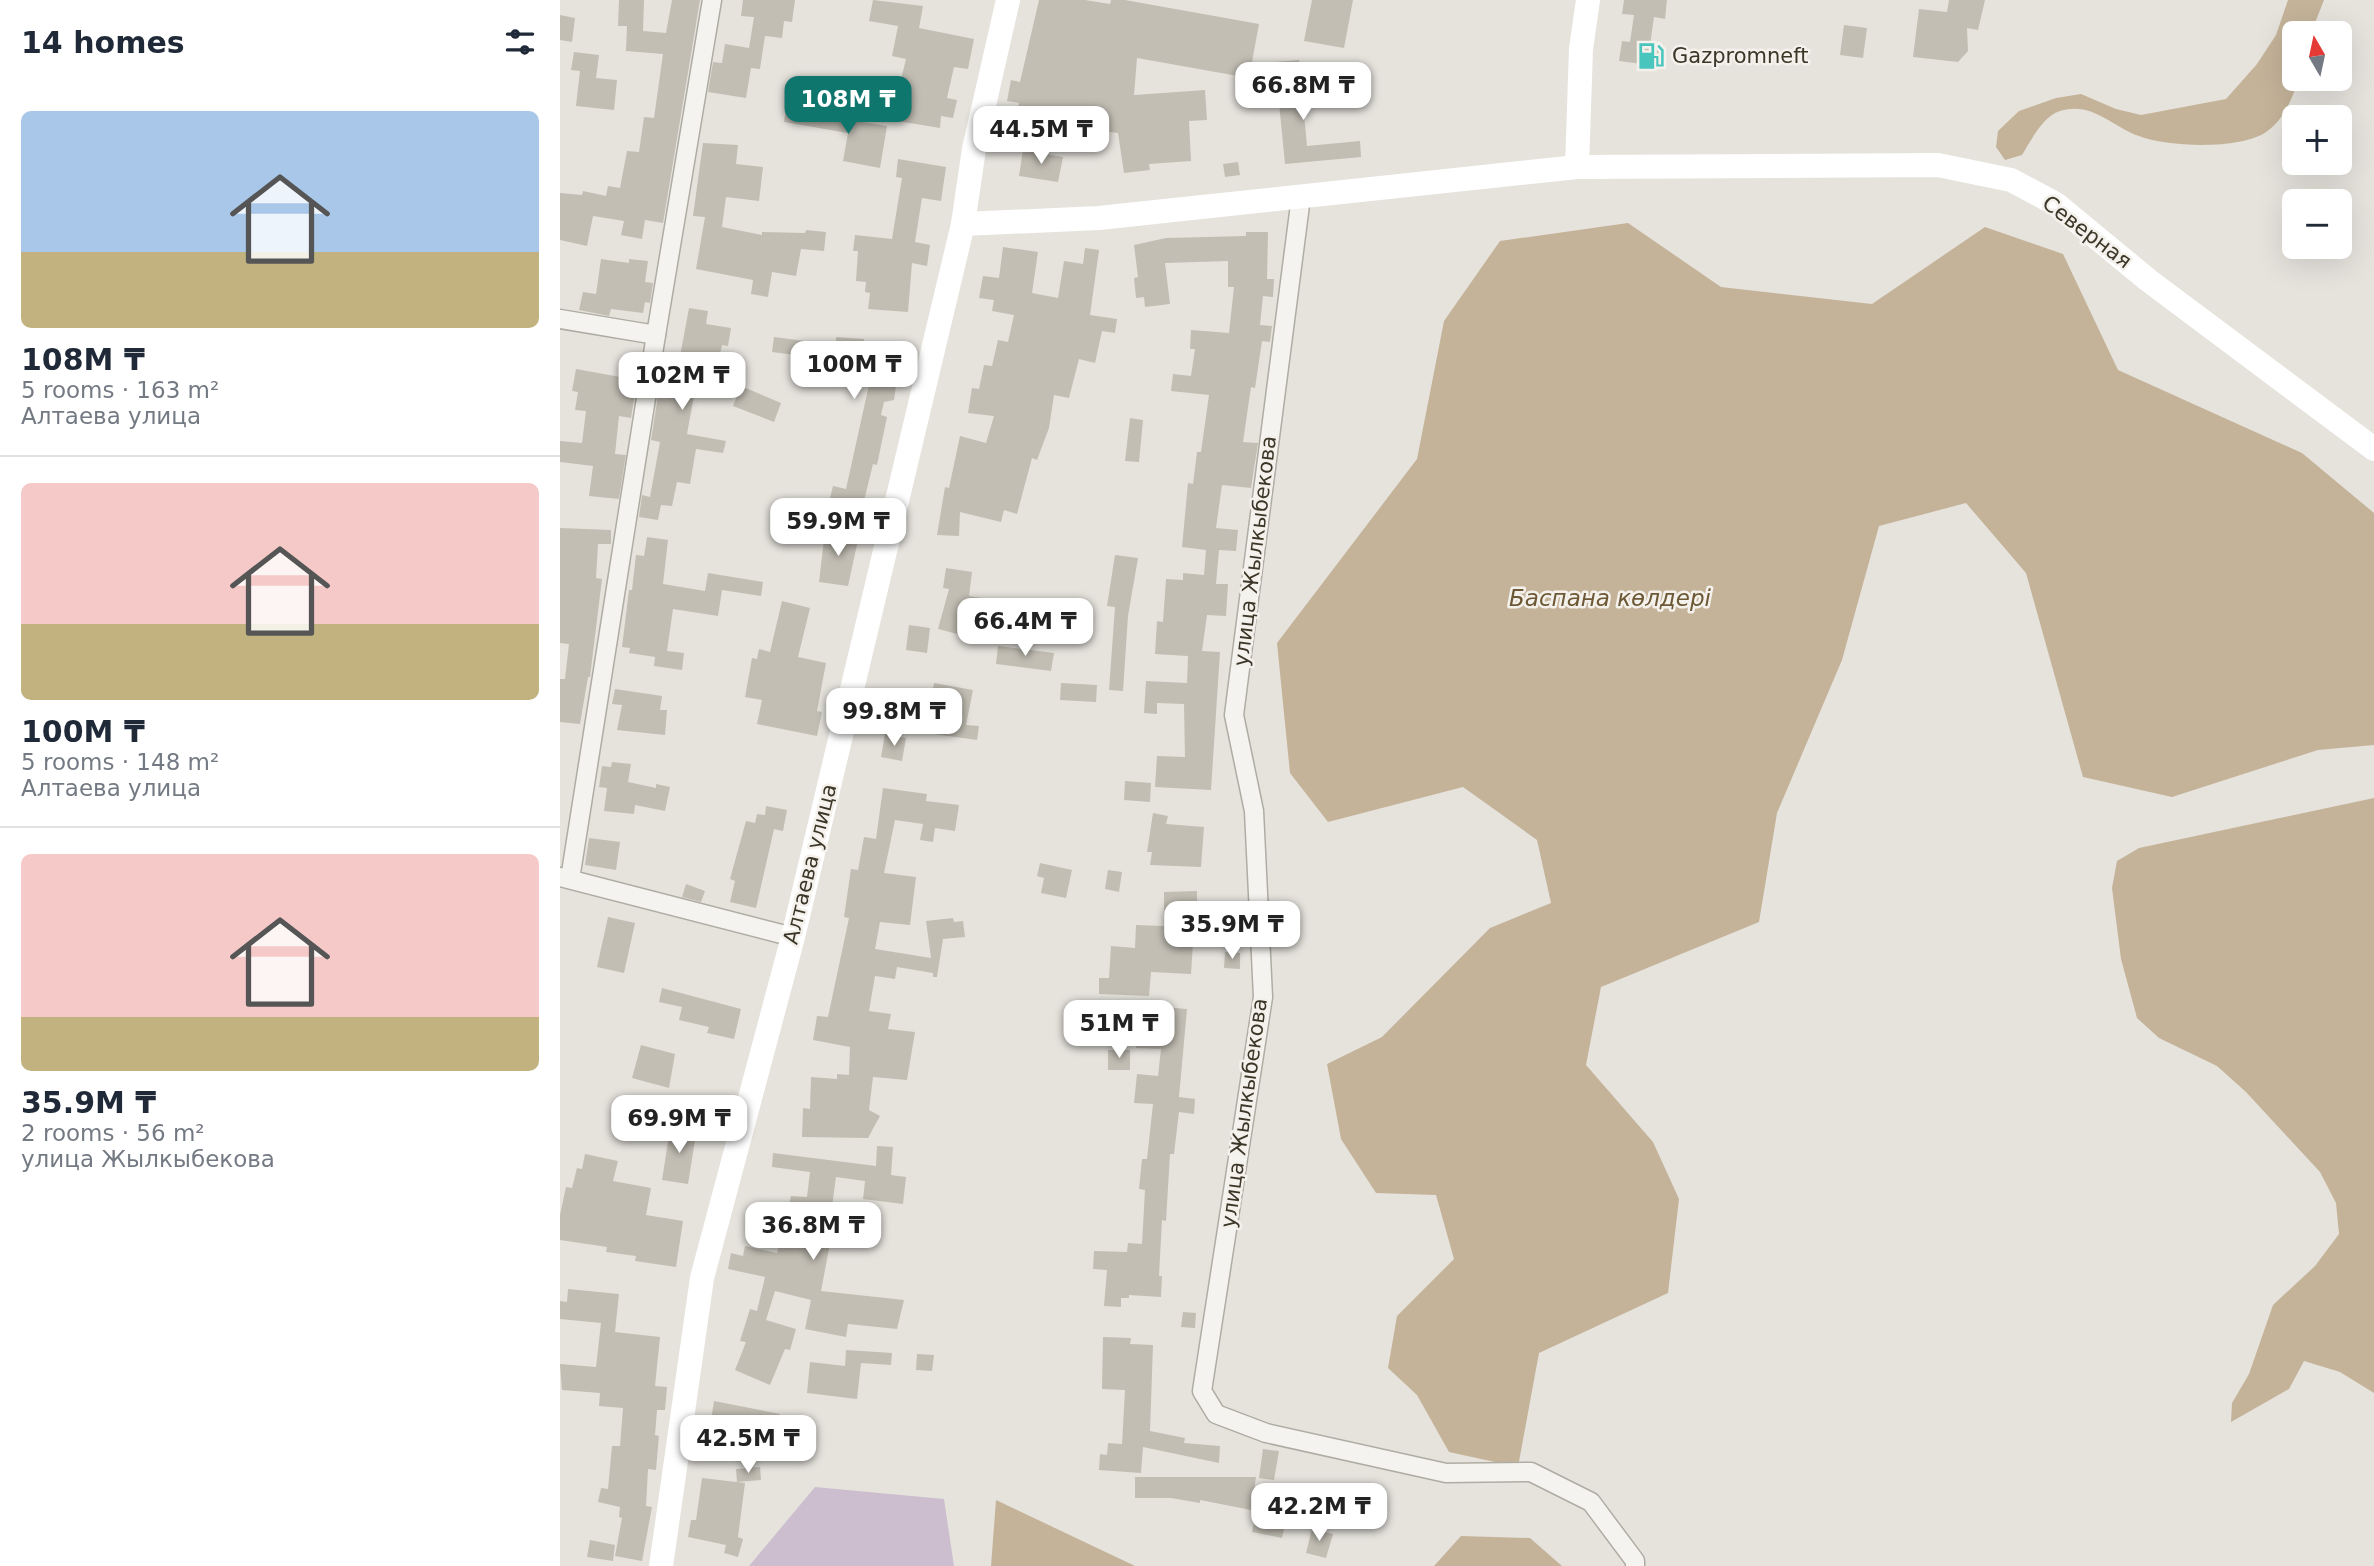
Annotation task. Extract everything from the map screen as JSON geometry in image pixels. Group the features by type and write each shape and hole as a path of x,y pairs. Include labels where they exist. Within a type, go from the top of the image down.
{"street":[{"path":"712,0 565,878 793,937"},
{"name":"Алтаева улица","path":"661,1566 702,1278 793,937 963,224 974,149 1008,0"},
{"path":"1577,167 1581,50 1588,0"},
{"name":"Северная","path":"963,224 1099,218 1577,167 1938,165 2011,180 2056,204 2148,280 2374,450"},
{"name":"улица Жылкыбекова","path":"1301,197 1234,715 1254,811 1263,997 1202,1391 1216,1414 1266,1433 1446,1473 1531,1472 1591,1502 1635,1561 1635,1566"},
{"path":"560,319 656,335"}],"shaded area":[{"path":"815,1487 944,1499 954,1566 749,1566"}],"water":[{"path":"2288,0 2324,0 2316,21 2282,21 2282,91 2294,91 2288,105 2282,105 2282,115 2278,121 2255,138 2222,144 2167,143 2129,132 2092,112 2071,109 2060,111 2048,118 2022,155 2005,160 1996,147 1998,131 2019,111 2056,98 2081,94 2116,109 2141,115 2226,99 2257,64 2276,35"},
{"name":"Баспана көлдері","path":"1628,223 1721,287 1872,304 1985,227 2063,254 2118,370 2302,453 2374,513 2374,745 2318,750 2172,797 2083,777 2026,573 1966,503 1879,526 1842,660 1777,813 1759,922 1601,987 1586,1065 1653,1142 1679,1199 1668,1293 1539,1353 1518,1467 1449,1452 1417,1395 1388,1368 1397,1316 1454,1259 1436,1195 1376,1193 1341,1139 1327,1064 1382,1037 1490,928 1551,903 1537,840 1463,787 1328,822 1290,773 1277,643 1417,459 1444,321 1500,241"},
{"path":"2374,798 2374,1393 2340,1372 2304,1361 2289,1389 2231,1422 2232,1403 2249,1374 2273,1305 2315,1266 2339,1234 2336,1203 2320,1172 2246,1092 2217,1066 2159,1038 2137,1018 2121,959 2112,888 2117,861 2139,848"},
{"path":"996,1500 1135,1566 991,1566"},
{"path":"1461,1536 1530,1538 1562,1566 1434,1566"}],"building":[{"path":"619,0 644,0 643,31 666,33 672,0 700,0 663,223 645,220 642,239 621,235 624,221 593,216 587,246 560,240 560,193 582,195 583,191 606,196 608,186 620,188 627,151 639,152 644,117 654,118 663,54 626,51 627,26 618,26"},
{"path":"743,0 795,0 792,22 784,21 782,38 765,36 760,69 751,68 746,98 708,92 713,62 722,63 725,44 749,48 754,17 741,16"},
{"path":"873,0 923,6 919,28 974,39 968,69 954,67 947,98 957,100 953,118 941,116 940,128 891,120 906,59 892,56 898,26 869,21"},
{"path":"1039,0 1085,0 1110,4 1111,0 1125,0 1259,24 1249,78 1137,58 1134,95 1205,90 1207,120 1189,121 1191,161 1149,164 1150,170 1124,173 1118,133 1073,128 1075,118 1042,112 1040,126 1016,122 1019,103 1007,101 1011,80 1020,82"},
{"path":"1312,0 1353,0 1344,48 1304,41"},
{"path":"1624,0 1667,0 1665,19 1654,17 1650,45 1660,47 1658,66 1619,61 1622,41 1630,42 1634,15 1622,14"},
{"path":"1949,0 1985,0 1978,30 1967,28 1968,51 1958,62 1913,57 1919,9 1947,12"},
{"path":"560,15 575,18 572,42 560,40"},
{"path":"1844,25 1867,28 1863,58 1840,55"},
{"path":"574,52 599,55 596,78 617,80 614,110 576,106 580,71 571,70"},
{"path":"1299,60 1307,146 1360,141 1361,157 1285,164 1275,62"},
{"path":"786,109 887,126 880,168 843,161 848,133 784,122"},
{"path":"703,143 738,145 736,164 763,167 759,201 726,197 722,227 762,235 762,232 826,232 824,251 801,249 796,276 772,272 768,297 751,294 753,280 696,269 705,217 693,216"},
{"path":"1023,150 1063,157 1058,182 1019,176"},
{"path":"898,159 946,167 941,201 922,198 915,242 930,245 927,266 912,263 908,312 868,309 870,293 865,292 866,282 856,281 858,251 853,251 855,235 892,239 902,178 896,177"},
{"path":"1238,162 1240,175 1225,177 1223,164"},
{"path":"1246,232 1268,232 1267,279 1274,279 1273,297 1263,296 1260,325 1272,326 1270,342 1262,341 1255,388 1251,387 1243,442 1258,443 1251,488 1222,485 1216,528 1238,530 1236,551 1219,550 1216,584 1228,584 1226,616 1207,615 1202,651 1220,652 1211,790 1155,787 1157,756 1185,757 1184,704 1157,703 1157,714 1144,713 1146,681 1187,683 1188,656 1155,654 1157,621 1163,622 1166,579 1183,580 1183,573 1204,575 1206,550 1182,547 1188,483 1193,484 1197,452 1201,452 1209,395 1171,391 1173,374 1191,376 1195,349 1190,349 1191,330 1229,333 1234,287 1228,287 1228,261 1165,263 1170,304 1145,307 1144,297 1136,298 1134,278 1138,277 1134,245 1166,238 1246,236"},
{"path":"1003,247 1038,252 1032,293 1058,298 1064,261 1083,264 1085,248 1099,250 1090,315 1117,319 1115,333 1102,331 1095,363 1079,359 1069,398 1054,395 1049,428 1037,460 1032,458 1017,514 1004,510 1001,522 960,512 959,536 937,535 945,487 949,488 960,436 986,443 994,416 968,413 972,388 979,389 984,365 992,366 998,340 1008,342 1014,315 992,311 994,300 979,298 983,276 999,278"},
{"path":"601,259 629,263 629,259 648,261 645,282 653,283 650,303 645,302 643,313 611,309 609,316 579,310 583,292 596,294"},
{"path":"689,308 708,311 706,324 731,328 728,346 722,345 716,372 699,368 687,434 726,441 723,453 696,449 690,484 677,482 672,506 661,505 658,520 639,517 642,495 650,497 660,442 651,440 660,383 663,384 667,365 678,367"},
{"path":"774,337 836,345 836,337 864,339 864,345 901,351 894,400 884,402 881,415 887,417 877,465 873,464 862,509 829,502 833,486 846,489 874,362 839,359 836,379 807,375 810,357 772,352"},
{"path":"576,369 637,380 631,418 619,416 615,454 626,455 619,499 589,496 593,466 560,462 560,441 582,443 586,411 575,410 578,392 572,391"},
{"path":"741,386 781,403 774,422 733,406"},
{"path":"1130,418 1143,420 1139,462 1125,461"},
{"path":"560,528 611,530 611,544 598,544 596,578 602,579 590,677 580,724 560,722 560,679 565,679 569,644 560,643"},
{"path":"834,530 854,534 853,539 858,540 848,586 819,582 825,531 833,533"},
{"path":"647,537 668,540 663,584 705,591 708,573 763,582 761,596 722,590 718,616 673,609 667,651 684,653 682,670 654,666 655,657 629,653 630,648 622,647 636,555 644,556"},
{"path":"1115,555 1138,558 1128,616 1123,691 1109,690 1115,607 1107,606"},
{"path":"946,568 972,572 969,596 999,601 997,615 975,611 969,637 938,629 949,589 943,588"},
{"path":"782,601 810,608 798,657 826,663 817,711 822,712 817,736 757,724 762,700 745,697 752,658 757,659 759,649 770,652"},
{"path":"909,625 930,628 927,653 906,650"},
{"path":"998,646 1054,653 1051,671 996,664"},
{"path":"934,683 973,690 966,725 979,726 977,740 898,729 901,707 929,711"},
{"path":"1061,683 1097,685 1096,702 1060,700"},
{"path":"615,689 662,696 660,710 667,710 665,735 617,730 622,705 612,704"},
{"path":"885,734 906,738 902,761 881,757"},
{"path":"612,762 631,764 628,782 656,788 656,784 670,787 665,811 635,805 634,814 604,811 607,788 599,787 602,766 611,767"},
{"path":"1125,781 1151,783 1150,802 1124,800"},
{"path":"883,788 927,794 926,801 959,805 955,831 935,828 933,842 920,840 923,824 895,820 884,873 916,877 910,925 880,922 875,949 931,958 926,921 953,918 954,922 963,921 965,937 943,939 937,977 933,977 933,973 897,967 895,979 875,976 869,1011 891,1014 888,1029 915,1032 907,1080 873,1077 869,1110 880,1116 868,1138 802,1137 803,1108 810,1109 811,1077 837,1079 837,1074 849,1075 850,1047 813,1040 817,1016 828,1017 849,918 844,917 851,869 858,870 864,837 876,839"},
{"path":"766,806 787,810 783,831 774,829 756,908 730,902 735,881 730,879 746,821 755,823 757,814 765,815"},
{"path":"1153,813 1168,816 1166,824 1204,827 1201,867 1150,865 1152,852 1147,852"},
{"path":"589,838 620,842 616,870 585,865"},
{"path":"1040,863 1072,870 1066,898 1041,893 1044,878 1037,876"},
{"path":"1108,870 1122,872 1119,892 1105,889"},
{"path":"686,884 705,891 701,902 682,897"},
{"path":"1197,891 1197,928 1202,928 1201,943 1193,943 1191,974 1151,972 1149,996 1099,994 1099,978 1109,978 1111,946 1135,948 1136,925 1164,926 1164,892"},
{"path":"608,917 635,923 624,973 597,967"},
{"path":"1225,952 1240,953 1240,969 1224,968"},
{"path":"662,988 741,1009 734,1039 707,1033 709,1027 679,1020 682,1007 659,1002"},
{"path":"1151,1006 1187,1009 1179,1097 1195,1099 1194,1114 1179,1112 1174,1154 1170,1154 1166,1221 1162,1220 1159,1276 1162,1276 1161,1297 1129,1295 1129,1298 1121,1298 1121,1307 1104,1306 1107,1270 1093,1269 1094,1251 1127,1252 1128,1243 1142,1244 1145,1190 1139,1189 1142,1159 1147,1159 1153,1104 1134,1103 1137,1074 1158,1076 1161,1049 1136,1048 1137,1029 1149,1030"},
{"path":"641,1045 675,1054 669,1088 632,1078"},
{"path":"1108,1050 1130,1050 1130,1070 1108,1070"},
{"path":"671,1123 684,1125 683,1131 696,1134 688,1184 662,1180"},
{"path":"877,1146 893,1147 891,1175 906,1177 903,1204 863,1199 865,1181 836,1177 831,1214 848,1216 846,1235 832,1233 821,1291 904,1300 897,1329 848,1324 846,1337 805,1329 811,1300 775,1291 766,1320 796,1329 790,1350 785,1349 770,1385 735,1370 746,1342 740,1341 750,1309 757,1311 765,1277 728,1269 731,1253 743,1256 745,1246 777,1253 791,1196 807,1197 810,1172 772,1167 773,1153 876,1166"},
{"path":"585,1154 618,1161 613,1181 651,1188 646,1215 683,1221 676,1267 635,1261 636,1256 606,1252 607,1247 560,1240 560,1215 566,1187 572,1188 577,1168 582,1169"},
{"path":"568,1289 619,1294 615,1332 660,1337 655,1386 667,1387 665,1410 657,1410 655,1435 659,1436 656,1470 648,1469 646,1506 652,1507 642,1561 615,1556 622,1518 619,1517 620,1507 598,1502 601,1488 608,1489 612,1446 620,1446 623,1408 599,1406 600,1393 562,1390 560,1364 596,1367 601,1323 560,1319 560,1301 567,1302"},
{"path":"1183,1312 1196,1313 1195,1328 1181,1327"},
{"path":"1103,1337 1131,1338 1130,1344 1153,1345 1150,1431 1185,1438 1184,1443 1220,1446 1219,1463 1143,1447 1141,1473 1099,1470 1100,1454 1107,1455 1108,1443 1122,1444 1125,1390 1102,1389"},
{"path":"846,1350 892,1353 891,1365 861,1363 857,1399 807,1393 810,1362 845,1366"},
{"path":"917,1354 934,1355 932,1371 916,1370"},
{"path":"714,1401 780,1414 777,1436 710,1427"},
{"path":"1263,1449 1279,1451 1274,1480 1259,1478"},
{"path":"760,1467 761,1480 737,1482 736,1469"},
{"path":"1135,1477 1256,1477 1251,1510 1200,1500 1200,1503 1171,1498 1135,1498"},
{"path":"702,1478 745,1483 738,1537 743,1539 738,1557 724,1553 726,1545 688,1537 691,1520 696,1520"},
{"path":"1258,1504 1288,1511 1282,1538 1252,1532"},
{"path":"1312,1529 1333,1534 1326,1558 1306,1553"},
{"path":"590,1540 615,1545 613,1561 587,1557"}],"place":[{"name":"Gazpromneft","path":"1651,56"}]}
